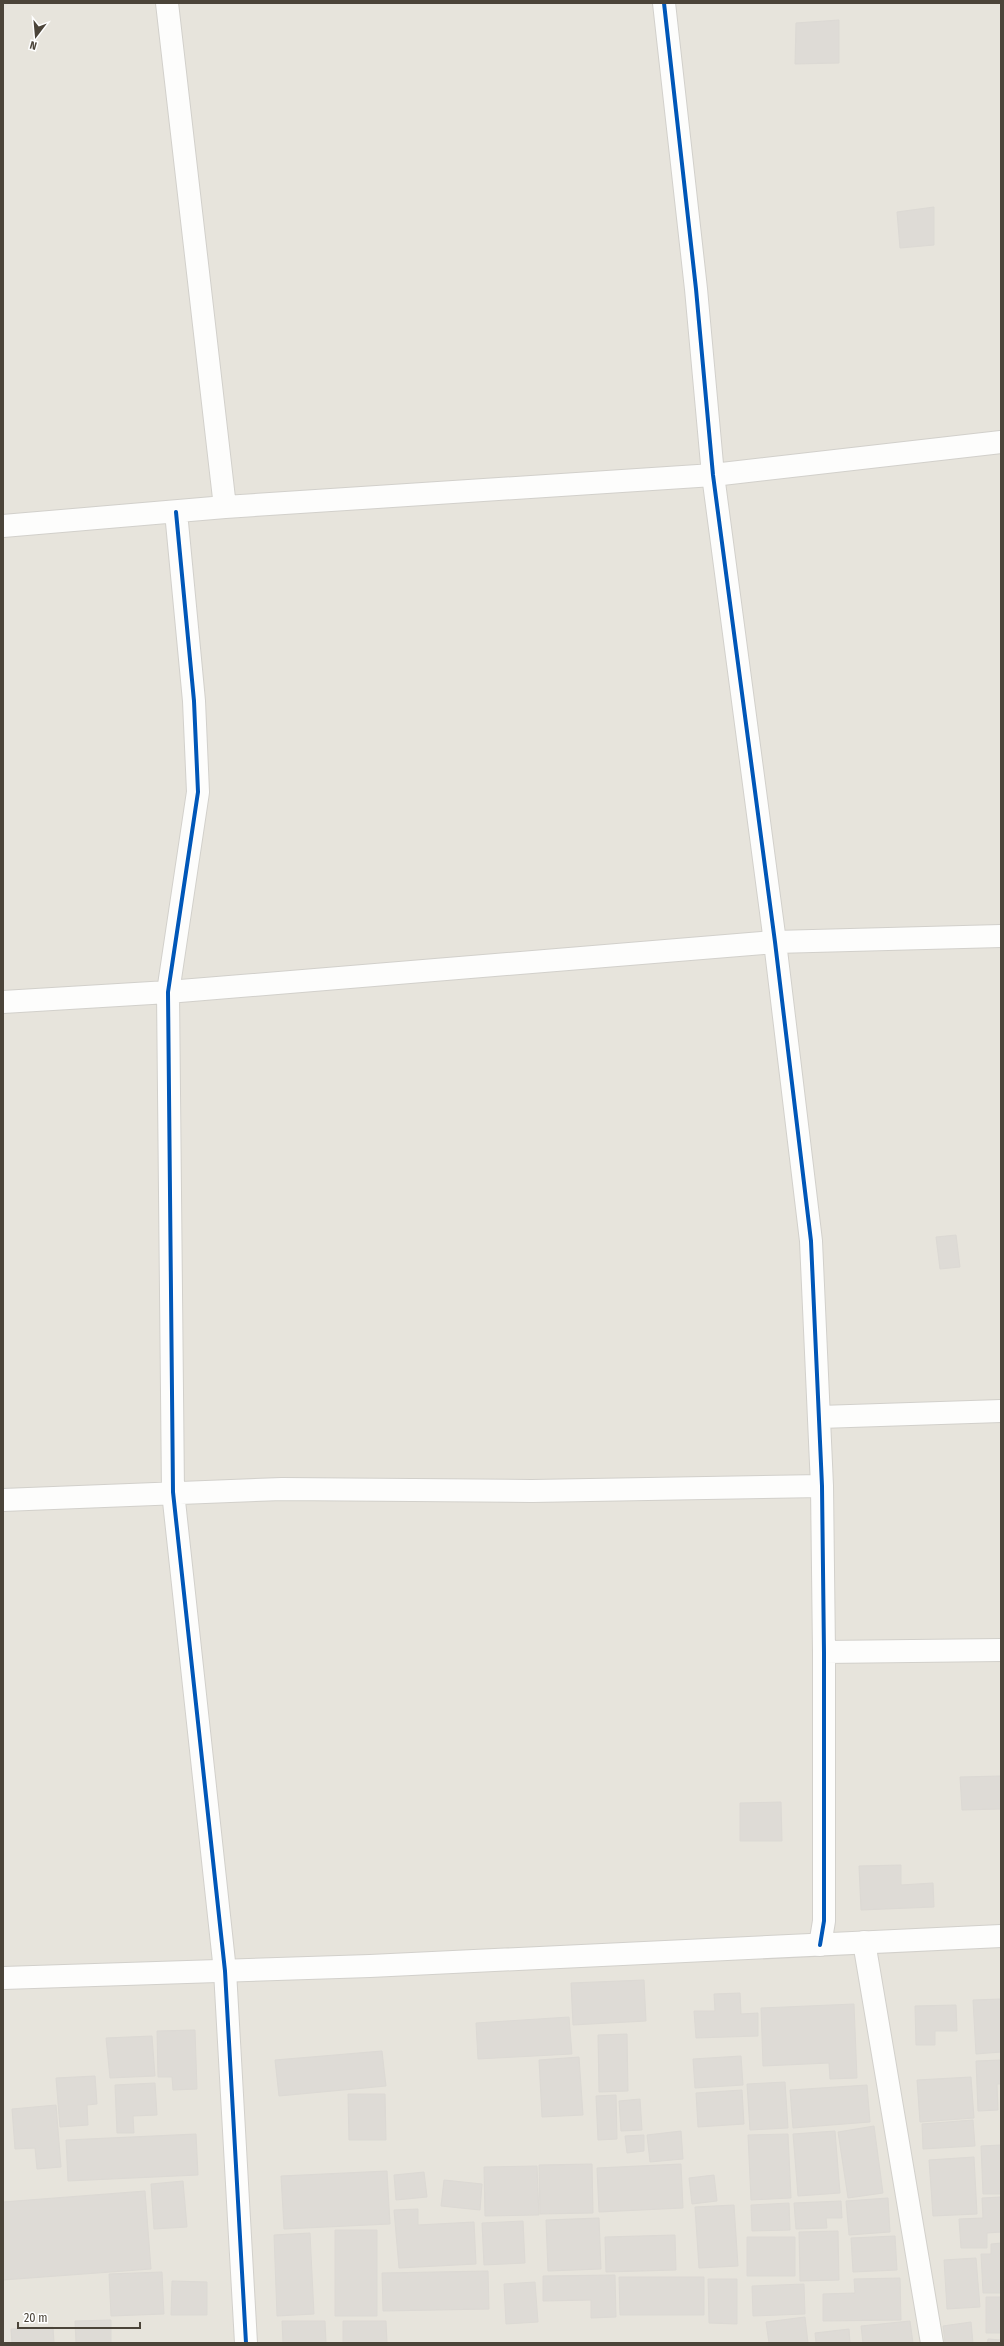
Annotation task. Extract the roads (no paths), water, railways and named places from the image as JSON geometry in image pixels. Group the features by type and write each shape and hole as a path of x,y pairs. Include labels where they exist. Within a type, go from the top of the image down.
{"street":[{"path":"167,3 225,506"},
{"path":"664,3 695,282 714,475 775,942 811,1241 822,1486 824,1652 824,1921 820,1945"},
{"path":"3,526 176,512 225,506 714,475 1001,442"},
{"path":"176,512 194,701 198,792 168,992 173,1492 225,1971 246,2343"},
{"path":"3,1002 168,992 775,942 1001,936"},
{"path":"820,1417 1001,1411"},
{"path":"3,1500 173,1492 282,1489 532,1491 822,1486"},
{"path":"824,1652 1001,1650"},
{"path":"3,1978 225,1971 1001,1936"},
{"path":"864,1942 932,2343"}]}
